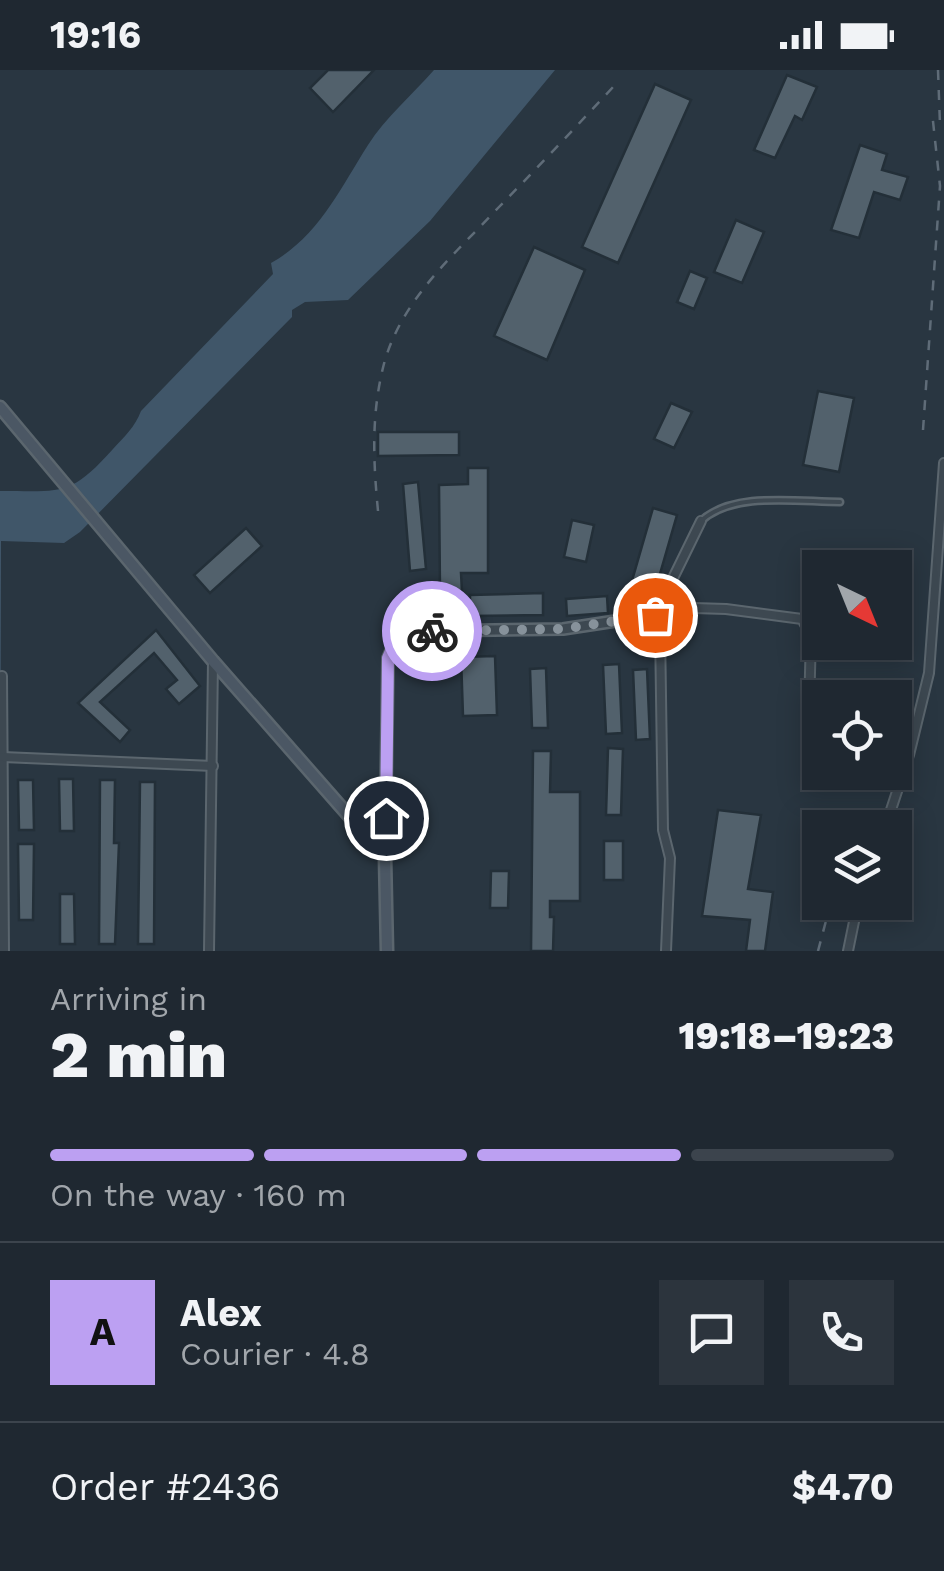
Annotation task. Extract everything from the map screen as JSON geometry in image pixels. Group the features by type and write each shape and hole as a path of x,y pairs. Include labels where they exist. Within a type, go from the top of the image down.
{"main road":[{"path":"0,407 213,661 386,858 387,951"}],"street":[{"path":"892,810 910,755 928,673 944,462"},
{"path":"666,951 670,858 663,830 658,611 668,583 701,521"},
{"path":"386,858 388,658 396,644 411,635 431,631 563,629 658,611 726,609 762,617 802,619 812,635 810,680"},
{"path":"209,951 213,661"},
{"path":"2,676 4,951"},
{"path":"3,757 213,766"},
{"path":"848,951 854,920"}],"lane":[{"path":"701,521 712,510 758,502 840,502"}],"water":[{"path":"434,70 555,70 430,221 348,300 305,302 292,310 292,317 80,532 64,543 1,541 0,951 0,491 64,488 98,465 129,432 141,411 273,274 271,263 315,226 375,135"}],"building":[{"path":"328,70 374,70 333,112 310,88"},
{"path":"787,75 817,87 802,120 795,116 775,158 754,150"},
{"path":"655,84 691,100 618,263 582,247"},
{"path":"860,145 887,154 882,170 908,177 900,200 874,192 859,238 831,230"},
{"path":"736,220 764,232 742,283 714,272"},
{"path":"534,247 585,270 547,360 494,336"},
{"path":"690,271 707,278 694,309 677,302"},
{"path":"818,391 854,398 839,472 803,465"},
{"path":"671,403 692,412 674,448 654,439"},
{"path":"378,432 459,432 459,455 378,456"},
{"path":"468,468 488,468 488,573 461,573 462,591 440,591 439,485 468,484"},
{"path":"418,482 426,569 410,571 403,484"},
{"path":"653,508 677,515 653,598 629,591"},
{"path":"572,520 594,525 586,562 564,557"},
{"path":"246,528 262,546 210,593 194,575"},
{"path":"543,593 543,615 470,616 470,595"},
{"path":"607,596 608,613 567,616 566,599"},
{"path":"156,630 200,686 179,704 166,689 177,680 154,653 100,702 130,730 120,742 78,703"},
{"path":"495,656 497,715 463,716 461,657"},
{"path":"619,664 622,733 606,734 603,665"},
{"path":"546,668 548,728 532,728 530,669"},
{"path":"647,669 650,739 636,740 633,670"},
{"path":"608,748 623,749 621,815 606,815"},
{"path":"533,751 551,751 550,792 580,792 580,901 550,901 550,917 554,917 553,951 531,951"},
{"path":"59,779 73,779 74,831 60,831"},
{"path":"18,780 33,780 34,830 19,830"},
{"path":"100,780 115,780 114,843 119,843 115,944 99,944"},
{"path":"140,782 155,782 154,944 138,944"},
{"path":"718,810 761,815 748,889 773,892 765,951 746,951 750,920 702,916"},
{"path":"604,841 623,841 623,880 604,880"},
{"path":"18,844 34,844 33,920 19,920"},
{"path":"491,871 509,871 508,908 490,908"},
{"path":"60,894 74,894 75,944 60,944"}],"railway":[{"path":"938,70 940,125"},
{"path":"378,511 374,454 377,398 385,360 405,316 448,260 614,86"},
{"path":"923,430 940,186 932,112"},
{"path":"818,951 826,920"}],"way so far":[{"path":"432,631 563,629 655,615"}],"route":[{"path":"386,818 388,658 396,644 411,635 432,631"}]}
